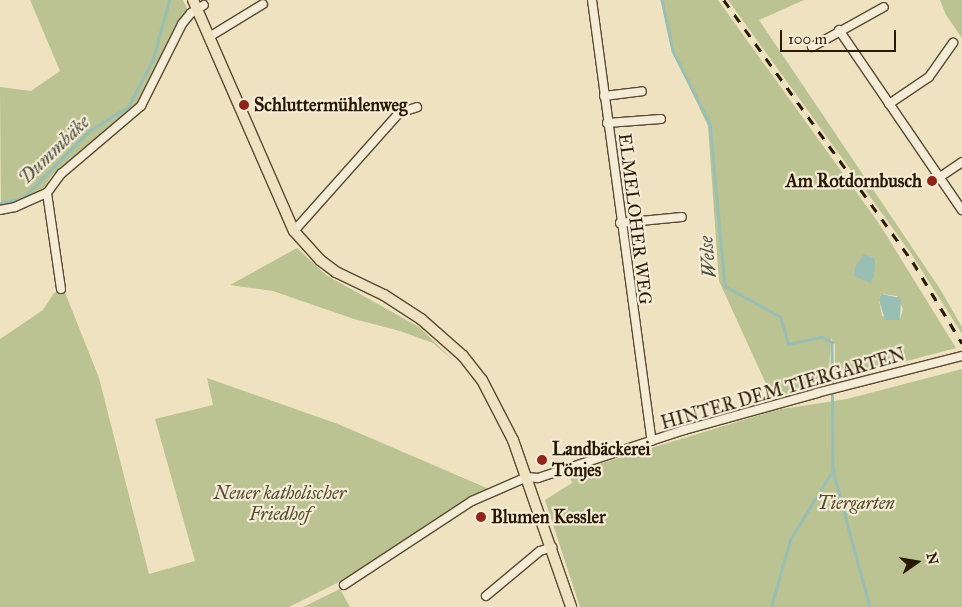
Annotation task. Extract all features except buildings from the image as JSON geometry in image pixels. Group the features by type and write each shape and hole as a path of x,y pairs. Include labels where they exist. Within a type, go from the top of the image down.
{"main road":[{"path":"198,5 209,37 294,232 320,260 421,319 463,356 493,398 527,477 571,607"}],"street":[{"name":"ELMELOHER WEG","path":"592,0 620,223 652,441"},
{"path":"209,37 263,4"},
{"path":"0,210 15,207 47,193 61,174 141,106 182,24 198,5"},
{"path":"812,46 884,7"},
{"path":"840,30 962,210"},
{"path":"889,104 929,77 952,43"},
{"path":"604,96 642,91"},
{"path":"294,232 399,114 418,107"},
{"path":"607,123 661,119"},
{"path":"940,177 962,162"},
{"path":"47,193 61,289"},
{"path":"620,223 682,217"},
{"name":"HINTER DEM TIERGARTEN","path":"344,585 472,501 527,477 538,478 652,441 822,391 962,356"},
{"path":"486,596 540,551 552,547"}],"green space":[{"path":"30,0 183,0 189,13 178,25 135,109 51,176 45,187 24,200 1,206 0,87 31,91 60,71"},
{"path":"661,0 718,0 880,225 956,348 835,380 835,345 831,338 828,384 772,397 719,281 708,126 672,50","holes":["881,294 897,296 903,309 900,320 882,316 879,300"]},
{"path":"728,0 804,0 759,20 940,289 962,327 962,334 912,255"},
{"path":"940,0 962,0 962,38 946,15"},
{"path":"297,248 326,275 419,327 454,361 433,343 400,331 354,319 273,291 230,285"},
{"name":"Neuer katholischer Friedhof","path":"64,290 99,378 149,574 195,561 155,419 213,405 207,378 338,424 489,489 379,562 289,607 0,607 0,339 43,310 54,293"},
{"name":"Tiergarten","path":"962,369 962,607 580,607 545,500 572,483 569,473 776,410 847,399"},
{"path":"340,589 350,607 303,607"}],"water":[{"path":"864,254 874,258 875,262 874,276 870,283 854,276 855,267"},
{"path":"881,294 901,298 900,320 885,320 879,300"}],"waterway":[{"name":"Dummbäke","path":"0,203 23,198 89,131 128,107 153,59 169,0"},
{"name":"Welse","path":"662,0 673,51 710,124 725,286 781,317 788,344 821,337 832,342 833,470 870,607"},
{"name":"Welse","path":"820,491 833,470"},
{"name":"Welse","path":"771,607 790,540 816,497"}],"railway":[{"path":"724,0 913,262 962,343"}],"place":[{"name":"Schluttermühlenweg","path":"244,105"},
{"name":"Am Rotdornbusch","path":"932,181"},
{"name":"Landbäckerei Tönjes","path":"542,460"},
{"name":"Blumen Kessler","path":"481,517"}]}
